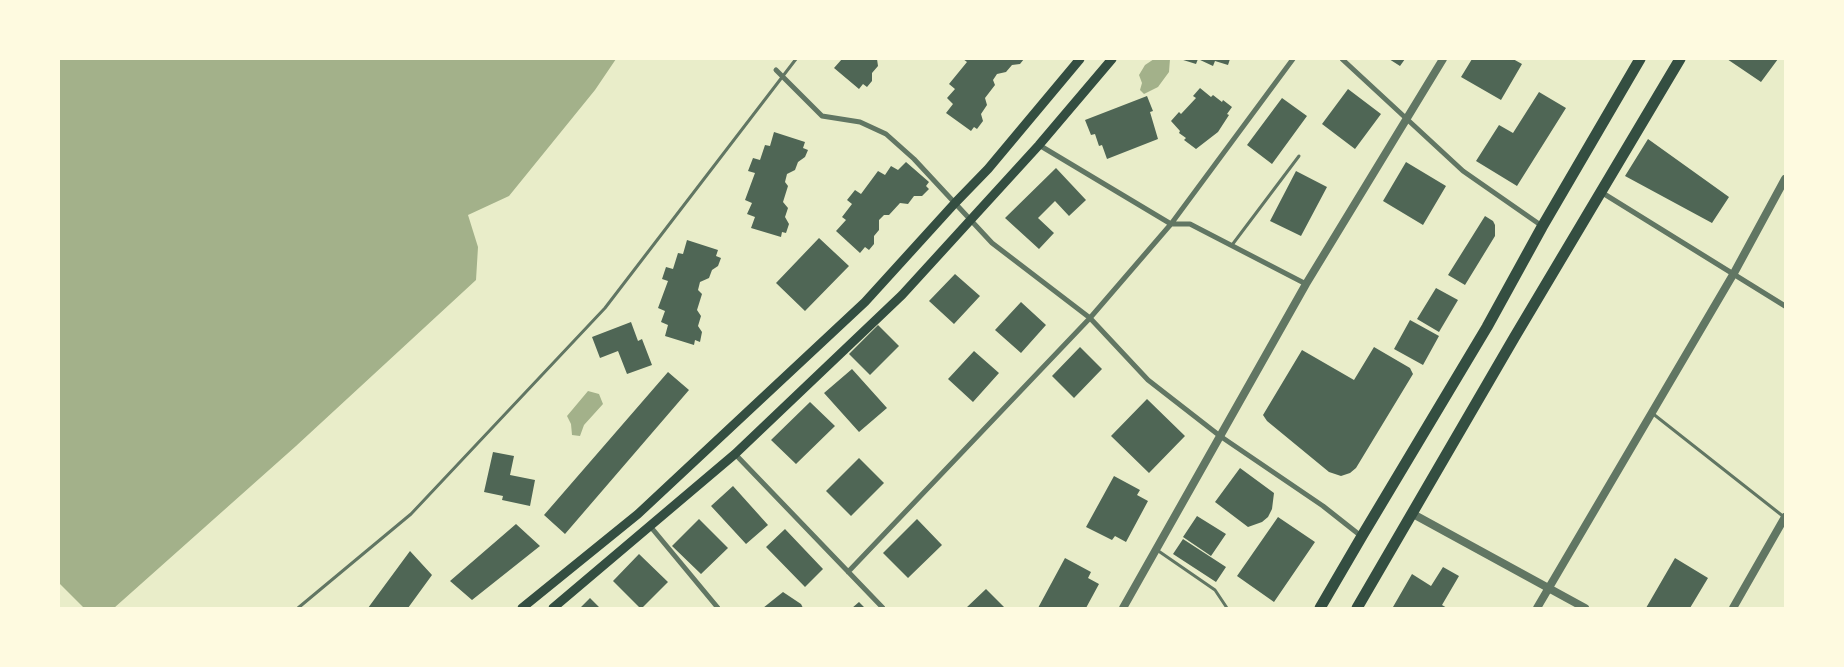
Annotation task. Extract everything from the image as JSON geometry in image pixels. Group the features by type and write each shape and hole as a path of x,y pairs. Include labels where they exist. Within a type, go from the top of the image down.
{"highway":[{"path":"1320,608 1487,327 1542,227 1640,59"},
{"path":"1357,608 1680,59"}],"main road":[{"path":"522,608 638,514 865,302 988,169 1080,59"},
{"path":"553,608 734,454 902,295 1039,145 1112,59"}],"street":[{"path":"848,572 1090,318 1171,224 1293,59"},
{"path":"1342,59 1408,118 1463,171 1542,227"},
{"path":"1123,608 1306,284 1444,59"},
{"path":"776,70 822,116 860,122 886,134 914,159 992,243 1090,318 1148,380 1220,436 1323,506 1362,536"},
{"path":"1039,145 1171,224 1190,224 1306,284"},
{"path":"1537,608 1734,273 1785,179"},
{"path":"1601,192 1785,306"},
{"path":"734,454 884,608"},
{"path":"1413,514 1585,608"},
{"path":"1733,608 1785,517"},
{"path":"650,526 718,608"}],"lane":[{"path":"298,608 411,514 605,308 796,59"},
{"path":"1232,246 1300,156"},
{"path":"1652,413 1785,517"},
{"path":"1156,549 1215,590 1227,608"}],"shaded area":[{"path":"59,59 616,59 595,90 509,196 468,215 478,247 476,280 296,446 114,608 84,608 59,583"},
{"path":"1154,59 1170,59 1169,72 1158,87 1144,94 1140,90 1142,83 1139,75 1145,65"},
{"path":"588,391 599,394 603,404 584,425 580,436 572,435 571,424 567,416"}],"building":[{"path":"842,59 877,59 878,66 872,73 872,81 867,87 863,84 859,89 834,68"},
{"path":"963,59 1024,59 1020,64 1012,65 1006,72 997,74 993,80 995,85 985,98 987,105 981,114 983,121 977,129 974,127 971,131 946,113 953,104 947,98 955,89 949,84 967,62"},
{"path":"1180,59 1198,59 1196,64"},
{"path":"1198,59 1230,59 1228,65 1215,61 1213,66"},
{"path":"1389,59 1405,59 1400,66"},
{"path":"1472,59 1513,59 1522,64 1501,100 1461,77"},
{"path":"1727,59 1778,59 1761,82"},
{"path":"1200,88 1211,97 1213,95 1232,107 1218,132 1196,149 1184,140 1186,138 1179,133 1180,131 1171,121 1179,112 1181,114 1196,98 1193,96"},
{"path":"1348,89 1381,114 1355,149 1322,124"},
{"path":"1539,92 1566,108 1517,186 1476,161 1499,125 1513,133"},
{"path":"1147,96 1153,111 1150,112 1158,139 1107,159 1102,145 1099,146 1095,134 1091,135 1085,120"},
{"path":"1282,98 1307,116 1272,164 1247,145"},
{"path":"774,132 805,142 803,148 808,150 805,157 798,162 795,170 787,174 785,182 788,186 783,202 788,208 785,217 789,224 786,233 782,232 781,237 751,228 755,217 747,214 752,203 745,200 755,173 748,171 753,158 760,160 765,145 770,146"},
{"path":"1648,139 1729,197 1712,223 1625,176"},
{"path":"906,162 929,182 926,186 929,189 922,196 914,196 908,204 900,203 889,215 884,215 879,220 879,230 874,236 874,244 869,250 865,247 860,253 836,231 846,220 842,217 852,204 847,200 855,190 861,194 878,171 885,175 891,166 898,170"},
{"path":"1406,162 1446,186 1423,225 1383,201"},
{"path":"1056,168 1086,200 1069,216 1055,201 1038,218 1054,233 1039,249 1005,218"},
{"path":"1296,171 1327,187 1301,236 1270,221"},
{"path":"1485,216 1493,221 1495,225 1495,236 1465,285 1448,275"},
{"path":"819,238 849,266 805,311 776,283"},
{"path":"687,240 718,250 716,256 721,258 718,266 712,270 709,278 700,282 698,290 702,294 697,310 701,316 698,326 702,332 700,342 695,340 694,345 665,336 668,325 661,322 665,311 658,308 668,281 662,279 666,267 673,269 678,253 683,254"},
{"path":"955,274 980,296 954,324 929,301"},
{"path":"1436,288 1458,300 1439,332 1417,319"},
{"path":"1021,302 1046,325 1021,353 995,330"},
{"path":"1410,320 1439,336 1423,365 1394,349"},
{"path":"631,322 638,341 642,339 652,365 627,374 618,351 600,358 592,337"},
{"path":"878,325 899,346 870,375 849,354"},
{"path":"1080,347 1102,369 1074,398 1052,376"},
{"path":"1374,347 1410,368 1413,374 1356,468 1350,473 1341,476 1329,472 1267,421 1263,415 1302,350 1354,380"},
{"path":"974,351 999,373 973,402 948,379"},
{"path":"852,369 887,408 859,432 824,393"},
{"path":"668,372 689,390 565,534 544,515"},
{"path":"1147,399 1185,436 1149,473 1111,436"},
{"path":"810,402 835,426 796,464 771,440"},
{"path":"493,452 514,456 510,475 535,480 530,506 502,500 503,496 484,492"},
{"path":"859,458 884,483 851,516 826,491"},
{"path":"1240,468 1274,493 1272,509 1268,517 1262,522 1248,527 1215,502"},
{"path":"1114,476 1140,490 1137,495 1148,501 1126,542 1115,536 1112,540 1086,527"},
{"path":"733,486 768,525 746,544 711,506"},
{"path":"1197,516 1226,534 1211,556 1183,537"},
{"path":"1278,517 1315,542 1274,602 1237,576"},
{"path":"699,519 728,548 701,574 672,546"},
{"path":"917,519 942,545 908,578 883,553"},
{"path":"516,524 540,546 472,600 450,581"},
{"path":"785,529 823,569 805,587 766,547"},
{"path":"1183,539 1226,567 1216,582 1173,554"},
{"path":"410,551 432,575 408,608 368,608"},
{"path":"639,554 668,582 642,608 613,581"},
{"path":"1065,558 1091,572 1088,578 1099,584 1086,608 1038,608"},
{"path":"1675,558 1708,578 1690,608 1646,608"},
{"path":"1443,567 1459,576 1442,605 1447,608 1393,607 1412,574 1431,586"},
{"path":"986,589 1005,608 966,608"},
{"path":"783,592 801,604 803,608 763,608"},
{"path":"590,598 600,608 580,608"},
{"path":"859,602 865,608 852,608"}]}
